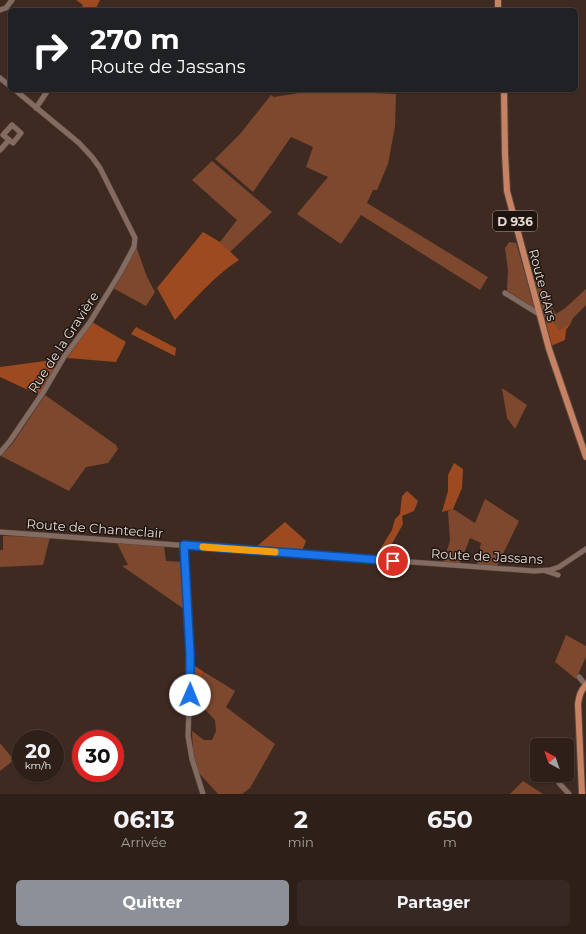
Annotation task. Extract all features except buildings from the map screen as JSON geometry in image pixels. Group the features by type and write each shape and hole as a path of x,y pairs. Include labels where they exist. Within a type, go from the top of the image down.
{"main road":[{"name":"Route d'Ars","path":"504,92 506,183 549,349 586,457"},
{"path":"582,794 578,704 579,696 586,685"}],"street":[{"path":"0,10 6,8 11,0"},
{"path":"0,78 8,84"},
{"path":"17,92 36,108 47,92"},
{"name":"Rue de la Gravière","path":"0,452 10,441 44,391 64,357 90,322 134,247 135,238 100,168 92,157 79,143 36,108"},
{"path":"0,150 9,140"},
{"path":"505,293 539,314"},
{"name":"Route de Chanteclair","path":"0,532 186,546"},
{"path":"186,546 190,653 188,736 192,759 203,794"},
{"name":"Route de Jassans","path":"186,546 534,572 559,567 586,549"},
{"path":"544,571 558,575"},
{"path":"579,677 586,685"},
{"path":"559,783 569,794"}],"shaded area":[{"path":"76,0 100,0 96,8 82,8 83,5"},
{"path":"305,92 373,92 396,94 395,126 388,164 377,190 373,190 367,203 488,277 480,290 361,215 341,244 297,214 328,177 306,167 313,147 291,137 253,192 215,159 240,134 271,95 274,97"},
{"path":"212,161 272,212 230,252 220,242 237,220 192,180"},
{"path":"203,232 220,242 239,260 213,280 175,320 157,288"},
{"path":"509,242 516,243 536,309 507,291 508,270 505,248"},
{"path":"136,246 147,277 155,292 146,306 113,288"},
{"path":"537,281 556,314 564,309 586,289 586,305 573,318 571,323 559,330 545,325 533,282"},
{"path":"92,322 126,342 116,362 67,358"},
{"path":"553,322 559,330 571,323 566,330 565,340 551,346 545,325"},
{"path":"136,327 176,348 175,356 131,334"},
{"path":"60,359 39,395 0,377 0,367"},
{"path":"502,388 527,405 515,429 507,418"},
{"path":"45,395 116,445 118,449 108,463 86,467 69,491 1,456 13,443"},
{"path":"454,463 463,469 462,488 453,509 442,512 448,491 448,475"},
{"path":"407,491 418,501 414,511 402,516 403,524 384,558 376,556 392,530 395,519 400,514 402,496"},
{"path":"485,499 519,521 497,566 477,565 481,543 470,538 460,564 443,562 450,541 448,511 453,509 475,523"},
{"path":"285,522 306,541 302,551 255,548"},
{"path":"3,536 50,537 43,565 0,567 0,550 3,550"},
{"path":"117,543 164,546 166,561 184,562 187,611 122,566 128,565"},
{"path":"566,635 586,646 586,657 576,679 555,662"},
{"path":"192,664 204,672 192,696"},
{"path":"204,672 235,691 226,707 275,744 250,788 242,794 218,794 198,772 193,751 192,731 204,740 212,740 216,731 215,720 192,696"},
{"path":"0,743 12,758 12,762 0,771"},
{"path":"523,781 543,794 510,794"}],"slow traffic":[{"path":"203,547 275,552"}],"route":[{"path":"190,695 190,653 184,545 393,561"}]}
